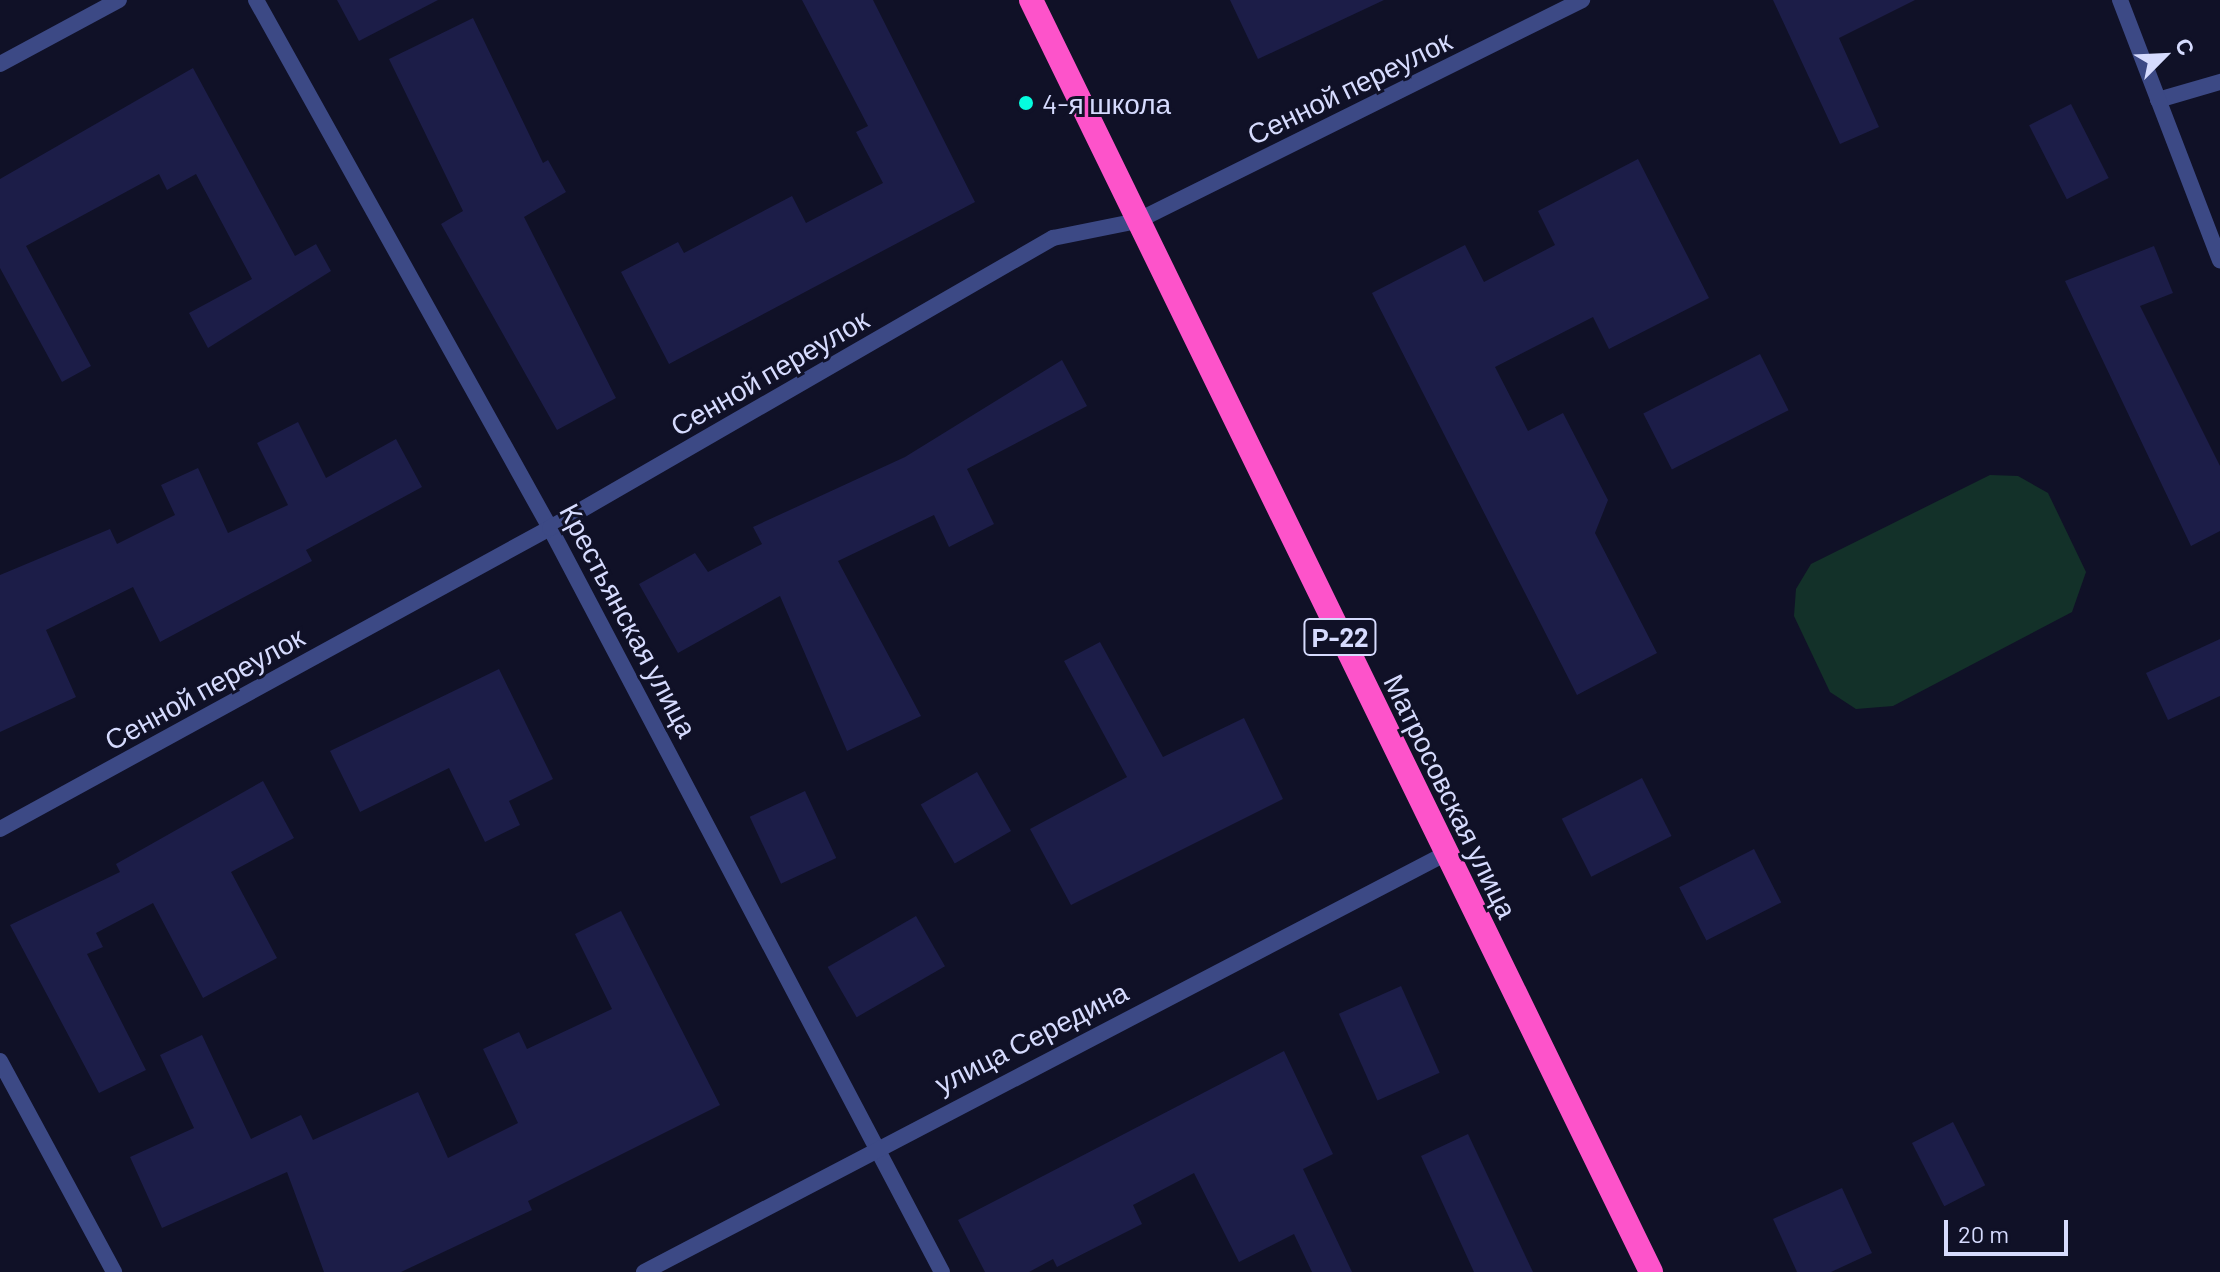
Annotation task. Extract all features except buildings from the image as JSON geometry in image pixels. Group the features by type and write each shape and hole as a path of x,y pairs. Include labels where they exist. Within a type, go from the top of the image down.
{"highway":[{"name":"Матросовская улица","path":"1031,0 1651,1272"}],"street":[{"path":"0,64 119,0"},
{"name":"Крестьянская улица","path":"256,0 550,528 879,1144 942,1272"},
{"name":"Сенной переулок","path":"0,829 550,528 1053,238 1137,221 1582,0"},
{"path":"2120,0 2220,260"},
{"path":"2158,100 2220,82"},
{"name":"улица Середина","path":"644,1272 879,1144 1445,854"},
{"path":"0,1061 114,1272"}],"green space":[{"path":"1990,475 2018,476 2048,493 2086,572 2072,612 1893,706 1856,709 1830,692 1794,616 1796,589 1811,564"}],"place":[{"name":"4-я школа","path":"1026,103"}]}
